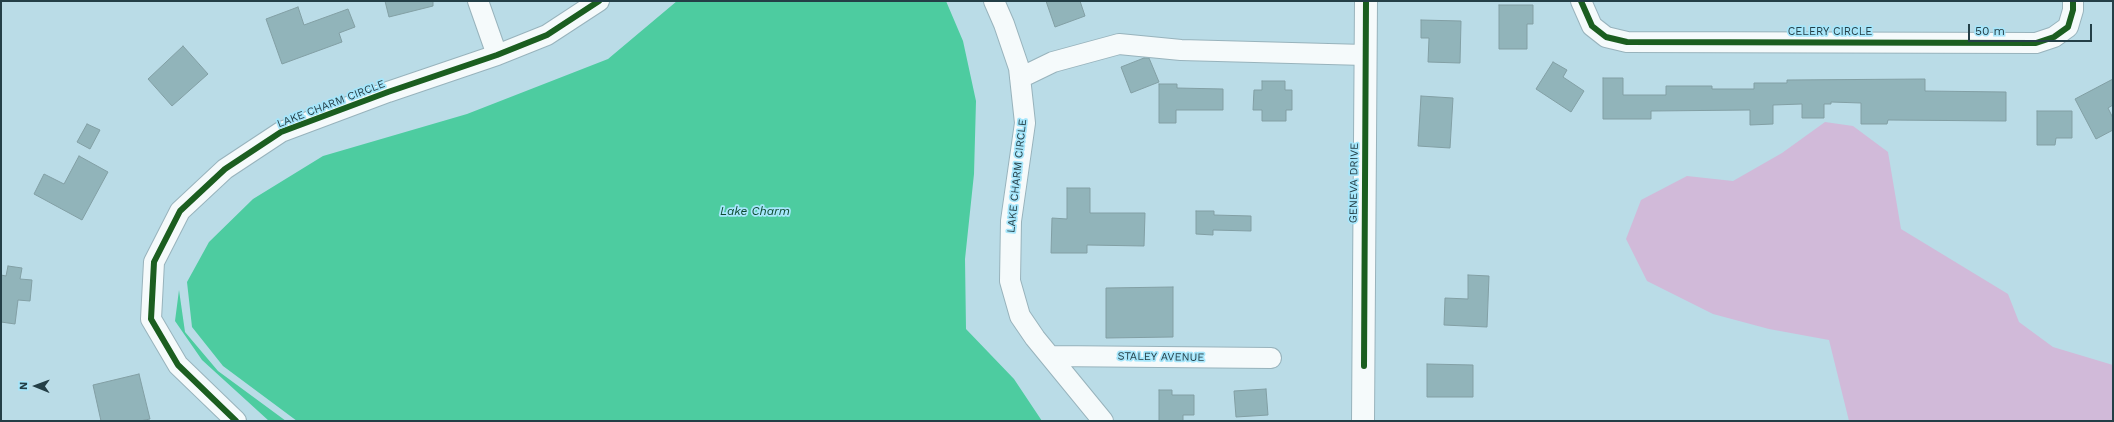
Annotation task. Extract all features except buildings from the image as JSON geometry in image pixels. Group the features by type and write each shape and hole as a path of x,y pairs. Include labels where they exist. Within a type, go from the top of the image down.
{"main road":[{"name":"GENEVA DRIVE","path":"1363,421 1366,1"}],"street":[{"path":"478,1 497,55"},
{"name":"LAKE CHARM CIRCLE","path":"236,421 178,365 151,319 154,262 180,211 225,169 281,132 388,92 497,55 547,35 599,1"},
{"name":"LAKE CHARM CIRCLE","path":"994,1 1004,24 1019,68 1025,123 1011,221 1010,281 1020,316 1050,356 1104,421"},
{"name":"CELERY CIRCLE","path":"1581,1 1592,26 1606,37 1627,42 2028,43 2036,43 2054,38 2068,27 2073,10 2073,1"},
{"path":"1020,78 1053,62 1119,44 1181,50 1365,55"},
{"name":"STALEY AVENUE","path":"1050,356 1271,358"}],"shaded area":[{"path":"1825,122 1853,126 1888,152 1901,229 2008,294 2019,322 2053,347 2113,365 2113,421 1849,421 1829,340 1769,329 1713,314 1647,281 1626,239 1641,200 1687,176 1733,181 1782,153"}],"water":[{"name":"Lake Charm","path":"677,1 946,1 963,41 976,101 974,174 965,259 966,329 1014,379 1042,421 297,421 223,366 192,327 187,282 209,242 253,199 323,156 467,114 608,59"},
{"path":"179,290 185,332 218,371 286,421 269,421 202,360 175,321"}],"cycle path":[{"path":"236,421 178,365 151,319 154,262 180,211 225,169 281,132 388,92 497,55 547,35 599,1"},
{"path":"1364,366 1366,1"},
{"path":"1581,1 1592,26 1606,37 1627,42 2036,43 2054,37 2068,27 2073,10 2073,1"}]}
